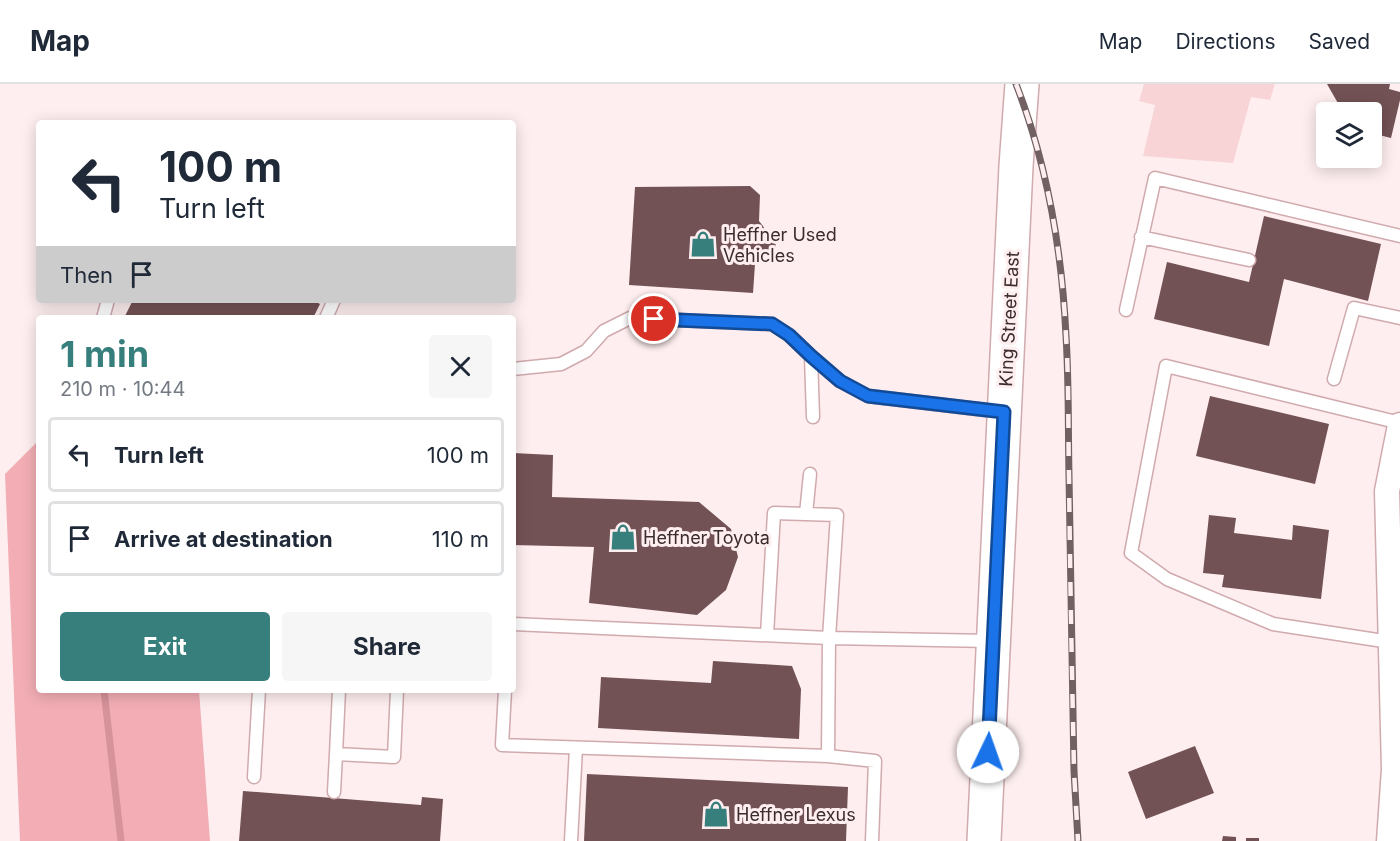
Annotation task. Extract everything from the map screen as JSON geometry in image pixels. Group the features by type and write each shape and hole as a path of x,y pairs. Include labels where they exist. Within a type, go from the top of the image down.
{"main road":[{"name":"King Street East","path":"984,841 1016,166 1022,84"}],"street":[{"path":"1389,841 1394,769 1387,491 1397,452 1400,424"}],"lane":[{"path":"1126,310 1155,178 1400,236"},
{"path":"1141,237 1249,260"},
{"path":"1334,379 1354,308 1400,318"},
{"path":"516,369 561,364 586,351 604,331 630,318 772,324 789,335 840,381 868,396 1004,412"},
{"path":"811,356 813,417"},
{"path":"1390,642 1273,624 1167,579 1131,554 1166,366 1400,424"},
{"path":"806,514 810,474"},
{"path":"767,635 774,513 837,515 830,638 828,756"},
{"path":"516,624 830,638 993,642"},
{"path":"254,777 259,693"},
{"path":"334,792 339,693"},
{"path":"336,754 394,757 397,693"},
{"path":"505,693 502,745 828,756 875,761 872,841"},
{"path":"571,841 576,748"}],"shaded area":[{"path":"1144,84 1275,84 1270,100 1251,97 1233,163 1143,156 1155,105 1139,101"},
{"path":"36,443 36,693 199,693 210,841 20,841 5,474"}],"building":[{"path":"1327,84 1390,84 1389,89 1400,92 1391,138 1382,136 1382,102 1337,102"},
{"name":"Heffner Used Vehicles","path":"750,186 760,195 759,221 767,234 775,235 776,252 768,253 755,264 753,293 629,285 635,187"},
{"path":"1264,216 1381,244 1368,301 1284,279 1269,346 1154,319 1167,262 1249,282"},
{"path":"132,303 320,304 314,315 126,315"},
{"path":"1210,396 1329,424 1315,484 1196,456"},
{"name":"Heffner Toyota","path":"516,453 553,455 552,497 699,502 731,529 738,557 726,590 697,615 589,603 594,547 516,545"},
{"path":"1209,515 1236,518 1234,533 1292,540 1293,525 1329,530 1321,599 1222,587 1224,575 1203,573"},
{"path":"713,661 792,666 801,689 799,739 598,728 601,677 711,683"},
{"path":"1195,746 1214,793 1146,819 1128,772"},
{"name":"Heffner Lexus","path":"587,774 848,787 846,841 584,841"},
{"path":"243,791 421,805 422,797 443,799 440,841 239,841"},
{"path":"1223,836 1236,837 1236,841 1222,841"},
{"path":"1246,838 1259,838 1259,841 1246,841"}],"waterway":[{"path":"104,693 121,841"}],"railway":[{"path":"1016,84 1036,145 1051,208 1064,304 1068,389 1074,771 1078,841"}],"place":[{"name":"Heffner Used Vehicles","path":"703,244"},
{"name":"Heffner Toyota","path":"623,537"},
{"name":"Heffner Lexus","path":"716,814"}],"route":[{"path":"654,319 772,324 789,335 840,381 868,396 1004,412 988,752"}]}
